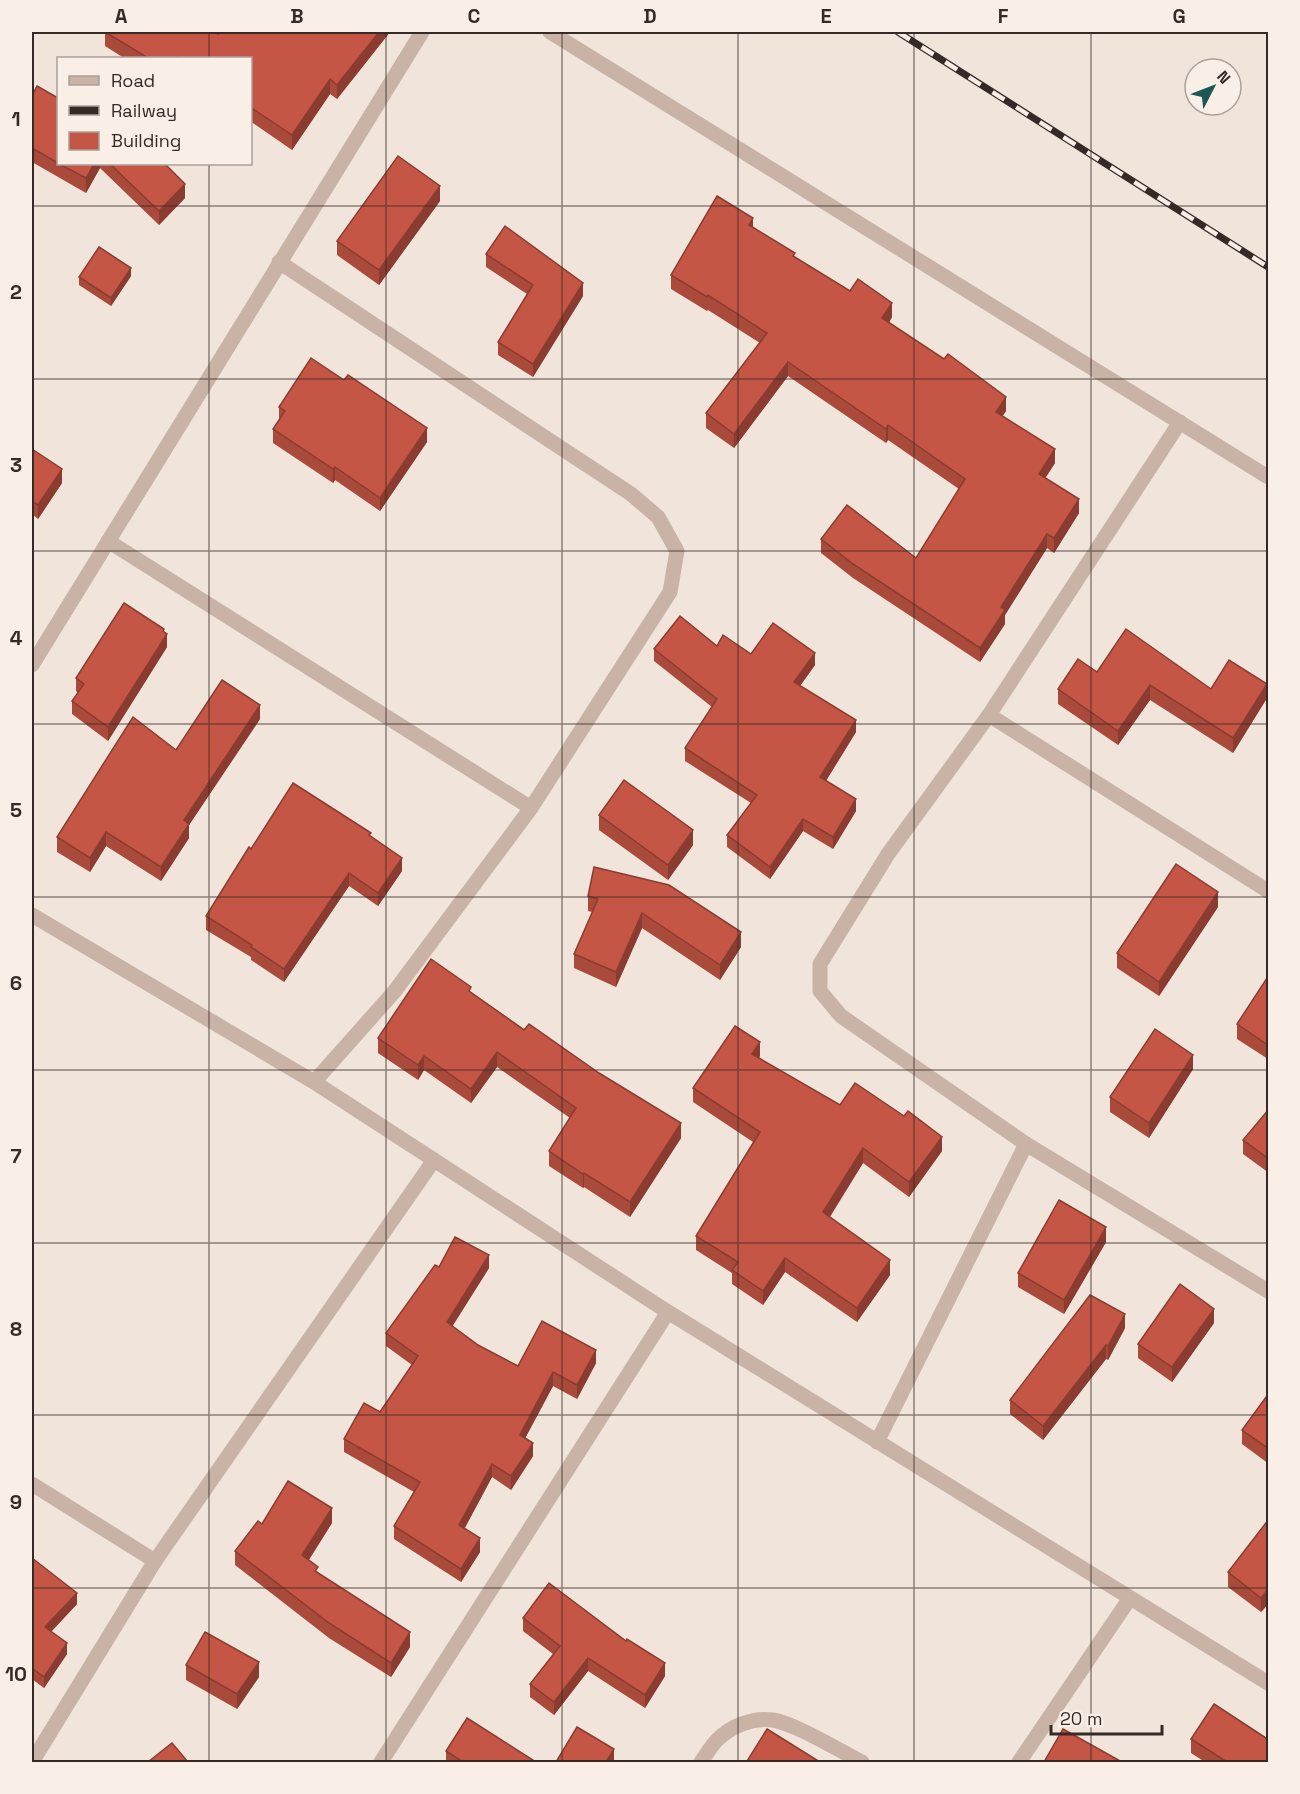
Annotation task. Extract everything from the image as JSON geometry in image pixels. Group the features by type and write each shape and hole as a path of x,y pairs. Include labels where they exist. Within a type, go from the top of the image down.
{"street":[{"path":"32,665 422,32"},
{"path":"550,32 1269,477"},
{"path":"279,262 631,494 658,517 677,551 670,592 531,808 394,992 314,1082"},
{"path":"1180,422 989,715 888,854 820,964 820,991 841,1016 1026,1144 1269,1291"},
{"path":"108,541 531,808"},
{"path":"989,715 1269,891"},
{"path":"32,915 314,1082 668,1312 1269,1683"},
{"path":"878,1442 1026,1144"},
{"path":"32,1762 37,1742 155,1561 434,1160"},
{"path":"381,1762 668,1312"},
{"path":"32,1484 155,1561"},
{"path":"1019,1762 1130,1598"},
{"path":"701,1762 716,1741 730,1729 751,1721 774,1720 862,1762"}],"building":[{"path":"105,32 214,32 218,34 219,32 379,32 337,85 330,79 292,135 252,108 252,57 146,57"},
{"path":"37,86 57,97 57,162 32,148 32,96"},
{"path":"398,156 440,186 379,270 337,241"},
{"path":"61,165 93,165 86,178"},
{"path":"111,165 166,165 185,184 159,211"},
{"path":"717,196 753,218 749,225 795,253 793,256 850,291 858,279 892,303 882,318 944,359 948,354 1006,397 996,412 1055,449 1039,474 1079,499 1054,538 1047,534 1001,607 1005,610 980,648 853,564 821,539 847,505 916,558 965,479 888,425 886,429 788,362 734,434 706,413 767,333 708,295 707,297 671,275"},
{"path":"505,226 583,283 533,364 498,342 533,285 486,254"},
{"path":"99,247 131,268 111,298 79,277"},
{"path":"311,358 344,380 348,375 427,428 380,498 273,429 285,411 279,407"},
{"path":"32,449 62,469 38,505 32,501"},
{"path":"124,603 164,629 163,631 167,634 108,727 72,701 84,684 76,678"},
{"path":"680,616 717,646 723,635 751,654 773,623 815,653 794,682 856,720 820,777 856,799 833,837 803,819 770,867 727,835 757,795 685,748 717,699 654,649"},
{"path":"1126,629 1211,689 1229,660 1267,684 1233,738 1150,685 1118,731 1058,689 1078,659 1097,672"},
{"path":"222,680 260,705 184,820 189,824 161,867 106,832 90,858 57,837 133,717 176,750"},
{"path":"624,780 693,830 668,865 599,815"},
{"path":"293,783 371,833 369,835 402,858 378,893 349,873 284,969 251,947 252,945 206,916"},
{"path":"1176,864 1218,892 1159,982 1117,953"},
{"path":"594,867 669,885 741,932 720,965 642,913 616,972 574,954 598,899 588,896"},
{"path":"431,959 471,987 469,991 524,1030 529,1024 599,1073 681,1123 630,1202 549,1151 576,1108 497,1052 471,1089 424,1056 418,1065 378,1038"},
{"path":"1269,975 1269,1044 1268,1045 1237,1024"},
{"path":"735,1026 760,1042 752,1054 840,1105 855,1083 904,1116 908,1111 942,1137 909,1182 863,1148 823,1212 890,1260 857,1308 785,1258 763,1291 732,1270 738,1262 696,1236 760,1132 693,1088"},
{"path":"1155,1029 1193,1055 1149,1123 1110,1097"},
{"path":"1269,1109 1269,1159 1243,1140"},
{"path":"1059,1200 1106,1227 1064,1300 1018,1273"},
{"path":"455,1237 489,1255 447,1322 478,1345 518,1366 542,1321 596,1350 577,1385 553,1372 520,1435 533,1443 511,1476 492,1464 459,1525 480,1538 461,1569 394,1526 420,1482 344,1439 364,1403 380,1412 418,1356 386,1333 435,1265 439,1267"},
{"path":"1180,1284 1214,1309 1172,1367 1138,1344"},
{"path":"1090,1295 1125,1314 1108,1346 1106,1345 1043,1426 1010,1400"},
{"path":"1269,1393 1269,1449 1242,1430"},
{"path":"288,1481 332,1508 302,1555 318,1567 315,1571 410,1632 391,1663 329,1623 235,1551 258,1521 262,1524"},
{"path":"1269,1519 1269,1588 1261,1598 1228,1572"},
{"path":"32,1558 77,1593 45,1627 67,1643 44,1677 32,1668"},
{"path":"549,1583 626,1641 627,1639 665,1663 645,1695 588,1658 554,1702 530,1684 560,1646 523,1618"},
{"path":"205,1632 259,1662 237,1694 186,1665"},
{"path":"1214,1704 1269,1740 1269,1762 1227,1762 1191,1739"},
{"path":"467,1718 536,1762 463,1762 446,1751"},
{"path":"577,1727 614,1749 606,1762 556,1762"},
{"path":"767,1729 820,1762 747,1761"},
{"path":"1063,1729 1122,1762 1044,1762"},
{"path":"172,1743 188,1762 148,1762"}],"railway":[{"path":"898,32 1268,267"}]}
